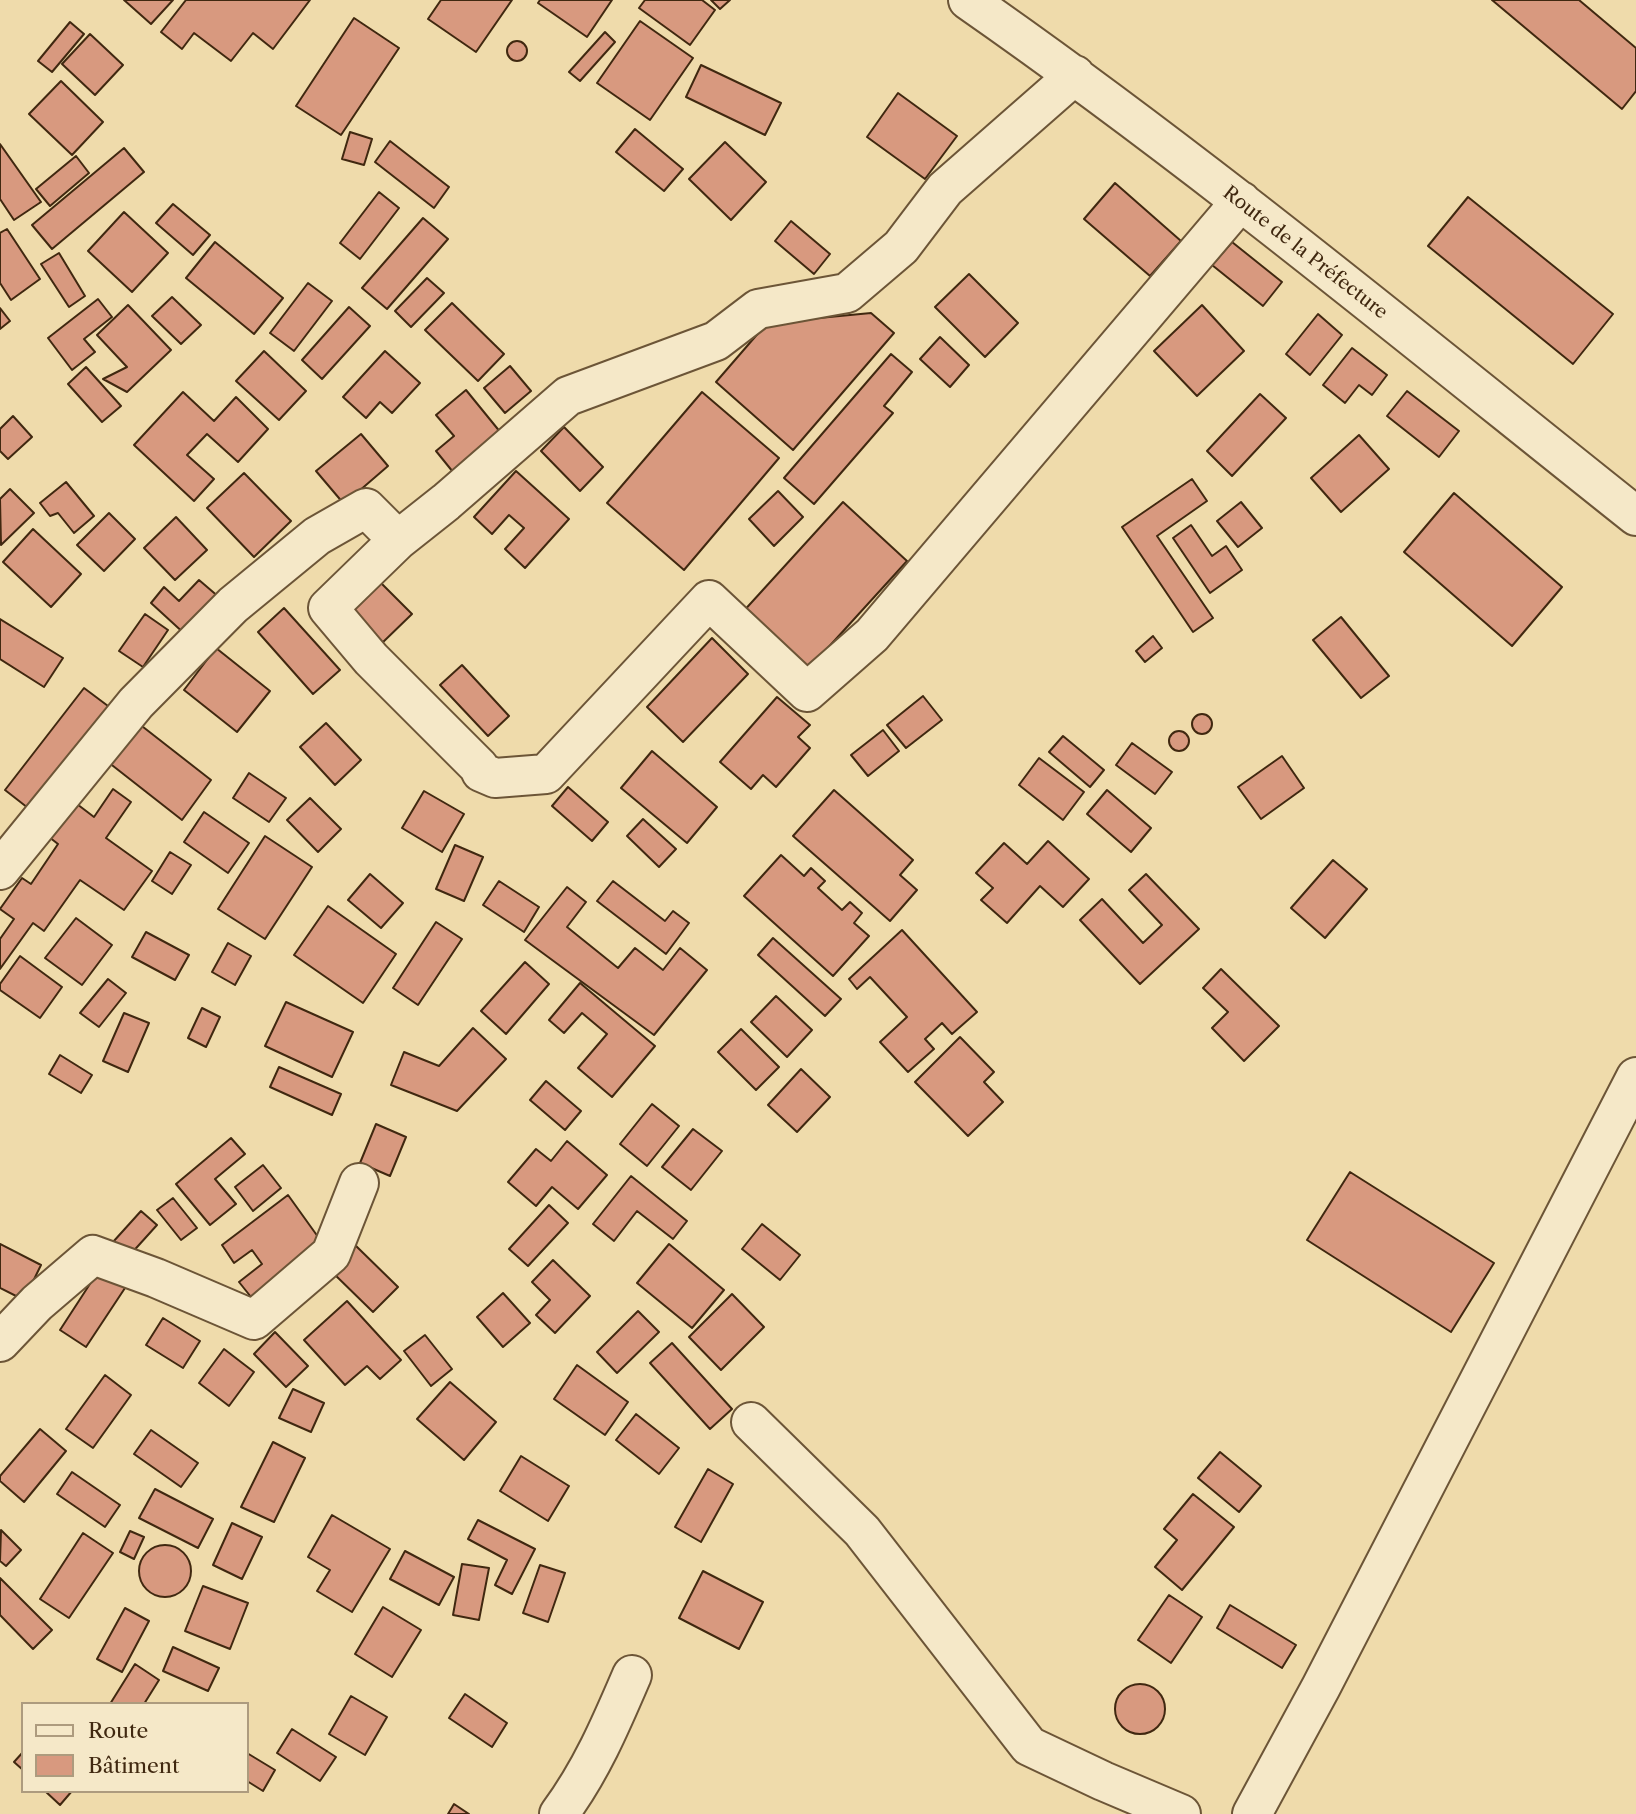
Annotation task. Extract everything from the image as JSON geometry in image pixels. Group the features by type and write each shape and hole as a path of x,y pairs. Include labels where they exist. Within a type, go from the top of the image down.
{"street":[{"name":"Route de la Préfecture","path":"968,0 1075,75 1241,201 1636,516"},
{"path":"1075,75 945,189 901,247 847,293 758,309 716,341 568,396 398,540 328,608 370,659 481,772 495,778 546,775 709,600 807,692 872,635 1241,201"},
{"path":"0,870 136,704 244,597 317,537 366,508 398,540"},
{"path":"1252,1814 1328,1674 1636,1077"},
{"path":"0,1342 37,1303 93,1255 156,1278 254,1320 331,1254 359,1183"},
{"path":"751,1422 862,1531 1029,1746 1181,1814"},
{"path":"559,1814 581,1785 632,1675"}],"building":[{"path":"124,0 173,0 151,24"},
{"path":"186,0 310,0 273,49 253,33 231,61 194,33 182,49 161,32"},
{"path":"441,0 512,0 476,52 428,19"},
{"path":"540,0 612,0 587,37 538,3"},
{"path":"645,0 702,0 715,10 690,45 639,8"},
{"path":"711,0 730,0 720,9"},
{"path":"1492,0 1579,0 1636,48 1636,91 1622,109"},
{"path":"354,18 399,48 341,135 296,106"},
{"path":"640,21 693,58 650,120 597,83"},
{"path":"70,22 84,34 52,72 38,61"},
{"path":"605,32 615,42 580,81 569,72"},
{"path":"90,34 123,65 95,95 62,64"},
{"path":"517,41 524,44 527,51 524,58 517,61 510,58 507,51 510,44"},
{"path":"701,65 781,103 765,135 686,97"},
{"path":"61,81 103,122 72,155 29,114"},
{"path":"898,93 957,136 925,179 867,137"},
{"path":"635,129 683,169 664,191 616,152"},
{"path":"350,132 372,139 364,165 342,159"},
{"path":"390,141 449,187 434,208 375,162"},
{"path":"725,142 766,182 731,220 689,179"},
{"path":"0,144 41,202 14,220 0,199"},
{"path":"124,148 144,172 52,249 32,225"},
{"path":"76,156 89,173 50,206 36,189"},
{"path":"1115,183 1181,241 1150,276 1084,219"},
{"path":"379,192 399,208 360,259 340,243"},
{"path":"1468,197 1613,314 1573,364 1428,246"},
{"path":"173,204 210,235 193,255 156,223"},
{"path":"124,212 168,253 132,292 88,251"},
{"path":"423,218 448,239 387,309 362,288"},
{"path":"791,221 830,254 814,274 775,241"},
{"path":"7,229 40,279 11,300 0,283 0,233"},
{"path":"215,242 283,298 254,334 186,278"},
{"path":"1232,242 1282,282 1263,306 1212,265"},
{"path":"59,253 85,296 69,307 41,264"},
{"path":"969,274 1018,323 985,357 935,307"},
{"path":"427,278 444,293 411,327 395,311"},
{"path":"308,283 332,301 294,351 270,333"},
{"path":"172,297 201,325 181,344 152,316"},
{"path":"98,299 112,317 84,339 95,352 72,370 48,338"},
{"path":"452,303 504,354 478,381 425,330"},
{"path":"128,305 171,350 127,392 103,379 127,367 97,335"},
{"path":"1202,305 1244,351 1197,396 1154,351"},
{"path":"349,307 370,326 322,379 302,360"},
{"path":"0,308 10,321 0,329"},
{"path":"871,313 894,333 793,450 716,382 767,323"},
{"path":"1318,314 1342,335 1310,375 1286,354"},
{"path":"940,337 969,365 950,387 920,359"},
{"path":"1352,348 1387,375 1372,395 1359,385 1345,403 1323,385"},
{"path":"264,351 306,391 279,420 236,381"},
{"path":"385,351 420,383 392,413 380,402 366,418 343,397"},
{"path":"891,354 912,372 884,406 893,413 814,504 784,478"},
{"path":"510,366 531,391 505,413 484,388"},
{"path":"86,367 121,406 102,422 68,384"},
{"path":"466,390 501,433 453,472 436,451 454,436 436,415"},
{"path":"1407,391 1459,431 1439,457 1387,416"},
{"path":"183,392 214,421 236,397 268,429 238,462 207,434 187,455 214,479 194,501 134,445"},
{"path":"702,392 779,458 684,570 607,503"},
{"path":"1260,394 1286,418 1232,476 1207,451"},
{"path":"13,416 32,437 8,459 0,451 0,429"},
{"path":"564,427 603,467 580,491 541,451"},
{"path":"361,434 388,466 344,504 316,471"},
{"path":"1359,435 1389,469 1341,512 1311,478"},
{"path":"516,471 569,519 525,568 505,549 524,528 509,515 492,534 474,517"},
{"path":"244,473 291,521 254,557 207,508"},
{"path":"1192,479 1207,501 1157,536 1213,618 1193,632 1122,527"},
{"path":"66,482 94,516 74,533 58,513 50,516 40,503"},
{"path":"10,489 34,513 1,545 0,499"},
{"path":"778,491 803,517 774,546 749,519"},
{"path":"1454,493 1562,587 1512,646 1404,552"},
{"path":"843,502 907,561 805,673 741,614"},
{"path":"1241,502 1262,528 1238,547 1217,521"},
{"path":"109,513 135,539 104,571 77,545"},
{"path":"176,517 207,550 175,580 144,548"},
{"path":"1191,525 1212,556 1226,546 1242,570 1210,593 1173,538"},
{"path":"33,529 81,574 51,607 3,562"},
{"path":"199,580 220,598 187,636 151,603 164,587 179,601"},
{"path":"381,583 412,614 380,645 350,614"},
{"path":"284,608 340,670 313,694 258,632"},
{"path":"145,614 168,630 143,667 119,651"},
{"path":"1341,617 1389,676 1361,698 1313,640"},
{"path":"0,619 63,658 44,687 0,659"},
{"path":"1153,636 1162,648 1145,662 1136,651"},
{"path":"712,638 748,674 683,742 647,707"},
{"path":"216,648 270,691 237,732 184,690"},
{"path":"462,665 509,716 488,736 440,685"},
{"path":"84,688 116,712 37,815 5,790"},
{"path":"923,696 942,720 906,748 887,725"},
{"path":"777,697 810,725 798,737 810,748 776,787 763,775 751,789 720,762"},
{"path":"1202,714 1209,717 1212,724 1209,731 1202,734 1195,731 1192,724 1195,717"},
{"path":"138,723 211,780 182,820 108,762"},
{"path":"326,723 361,760 335,785 300,747"},
{"path":"883,730 899,751 868,776 851,755"},
{"path":"1179,731 1186,734 1189,741 1186,748 1179,751 1172,748 1169,741 1172,734"},
{"path":"1063,736 1104,770 1090,787 1049,752"},
{"path":"1132,743 1172,772 1155,794 1116,765"},
{"path":"652,751 717,807 687,843 621,788"},
{"path":"1282,756 1304,788 1261,819 1238,787"},
{"path":"1039,758 1084,792 1063,820 1019,785"},
{"path":"249,773 286,798 269,822 233,798"},
{"path":"568,787 608,822 592,841 552,806"},
{"path":"113,789 131,802 106,838 152,871 124,910 80,880 44,931 33,923 0,969 0,939 14,919 0,909 22,878 31,884 58,844 49,837 73,801 94,817"},
{"path":"834,790 913,860 900,875 917,890 890,921 793,836"},
{"path":"1107,790 1151,828 1131,852 1087,814"},
{"path":"424,791 464,814 442,852 402,828"},
{"path":"310,798 341,829 318,852 287,820"},
{"path":"204,812 249,843 228,873 184,842"},
{"path":"643,819 676,849 659,867 627,836"},
{"path":"265,836 312,867 265,939 218,909"},
{"path":"1048,841 1089,879 1063,907 1040,886 1007,923 981,900 993,888 976,873 1004,843 1027,864"},
{"path":"455,845 483,857 464,901 436,889"},
{"path":"170,852 191,865 172,894 152,881"},
{"path":"781,855 804,876 811,868 825,881 818,888 842,910 850,902 862,913 854,923 869,936 833,976 744,896"},
{"path":"1333,860 1367,889 1325,938 1291,908"},
{"path":"370,874 403,903 381,928 348,900"},
{"path":"1146,874 1199,929 1140,984 1080,920 1102,899 1143,943 1162,925 1129,890"},
{"path":"499,881 539,907 524,932 483,905"},
{"path":"613,881 665,921 673,911 689,923 666,954 597,901"},
{"path":"567,887 586,902 567,927 618,968 635,948 663,970 680,948 707,970 654,1035 525,940"},
{"path":"328,906 396,954 363,1003 294,955"},
{"path":"76,918 112,945 82,985 45,958"},
{"path":"436,922 462,939 418,1005 393,988"},
{"path":"902,930 977,1012 952,1034 942,1023 925,1039 934,1049 908,1072 880,1042 907,1017 870,977 857,989 849,979"},
{"path":"146,932 189,955 175,980 132,957"},
{"path":"773,938 841,999 825,1016 758,955"},
{"path":"228,943 251,956 235,985 212,972"},
{"path":"20,956 62,987 40,1018 0,990 0,984"},
{"path":"525,962 549,984 506,1034 481,1011"},
{"path":"1221,969 1279,1026 1244,1061 1212,1028 1228,1012 1203,988"},
{"path":"108,979 126,993 99,1027 80,1013"},
{"path":"580,983 655,1046 612,1097 578,1068 607,1034 582,1013 564,1033 549,1020"},
{"path":"776,996 812,1030 787,1057 751,1022"},
{"path":"286,1002 353,1032 332,1077 265,1046"},
{"path":"202,1008 220,1017 206,1047 188,1038"},
{"path":"124,1013 149,1023 128,1072 103,1061"},
{"path":"473,1028 506,1059 457,1111 391,1085 404,1052 439,1066"},
{"path":"741,1029 779,1067 756,1090 718,1052"},
{"path":"960,1037 994,1072 984,1082 1003,1102 968,1136 915,1082"},
{"path":"60,1055 92,1075 81,1093 49,1074"},
{"path":"279,1067 341,1094 332,1115 270,1087"},
{"path":"801,1069 830,1097 797,1132 768,1105"},
{"path":"546,1081 581,1111 565,1130 530,1100"},
{"path":"652,1104 679,1126 647,1166 620,1144"},
{"path":"376,1124 406,1137 390,1176 360,1163"},
{"path":"693,1129 722,1151 691,1190 662,1167"},
{"path":"231,1138 245,1154 215,1179 236,1204 210,1225 176,1184"},
{"path":"567,1141 607,1175 578,1209 552,1187 536,1206 508,1182 536,1149 551,1161"},
{"path":"263,1165 281,1188 253,1211 235,1187"},
{"path":"1350,1172 1494,1263 1451,1332 1307,1240"},
{"path":"631,1176 687,1221 673,1239 637,1211 614,1241 593,1224"},
{"path":"288,1195 326,1248 255,1302 239,1282 262,1264 252,1250 234,1263 222,1245"},
{"path":"173,1198 197,1228 181,1240 157,1210"},
{"path":"549,1205 568,1223 528,1266 509,1249"},
{"path":"141,1211 157,1225 129,1256 113,1242"},
{"path":"762,1224 800,1255 780,1280 742,1249"},
{"path":"0,1244 41,1265 24,1300 0,1288"},
{"path":"354,1244 398,1287 373,1312 330,1270"},
{"path":"669,1244 724,1290 692,1328 637,1283"},
{"path":"553,1260 590,1296 555,1333 536,1315 550,1300 532,1282"},
{"path":"99,1270 125,1288 86,1347 60,1330"},
{"path":"503,1293 530,1323 503,1347 477,1317"},
{"path":"732,1294 764,1327 721,1370 689,1337"},
{"path":"347,1301 401,1360 380,1379 367,1366 345,1385 304,1340"},
{"path":"638,1311 659,1332 617,1373 597,1352"},
{"path":"163,1318 200,1341 183,1368 146,1345"},
{"path":"275,1332 308,1366 286,1387 254,1354"},
{"path":"425,1335 452,1369 431,1386 404,1351"},
{"path":"672,1343 732,1409 710,1429 650,1363"},
{"path":"224,1349 254,1372 229,1406 199,1383"},
{"path":"577,1365 628,1402 605,1435 554,1399"},
{"path":"105,1375 131,1395 93,1448 66,1429"},
{"path":"450,1382 496,1422 464,1460 417,1419"},
{"path":"293,1389 324,1403 311,1432 279,1418"},
{"path":"636,1414 679,1448 659,1474 616,1440"},
{"path":"40,1429 66,1451 24,1502 0,1481 0,1476"},
{"path":"151,1430 198,1463 181,1487 134,1454"},
{"path":"273,1442 305,1458 274,1522 241,1507"},
{"path":"1220,1452 1261,1486 1239,1512 1198,1478"},
{"path":"521,1456 569,1486 548,1521 500,1491"},
{"path":"708,1469 733,1484 701,1542 675,1527"},
{"path":"72,1472 120,1505 105,1527 57,1494"},
{"path":"155,1489 213,1519 198,1548 139,1518"},
{"path":"1193,1494 1234,1527 1182,1590 1155,1567 1177,1540 1164,1529"},
{"path":"332,1515 390,1549 352,1612 317,1591 330,1570 308,1557"},
{"path":"478,1520 535,1549 512,1594 495,1585 507,1560 468,1539"},
{"path":"232,1523 262,1537 242,1579 213,1565"},
{"path":"1,1530 21,1550 6,1566 0,1561"},
{"path":"130,1531 144,1537 134,1559 120,1552"},
{"path":"83,1533 113,1553 69,1618 40,1599"},
{"path":"165,1545 184,1552 191,1571 184,1590 165,1597 146,1590 139,1571 146,1552"},
{"path":"405,1551 454,1577 439,1605 390,1579"},
{"path":"462,1564 489,1568 479,1620 453,1615"},
{"path":"540,1565 565,1573 548,1622 523,1613"},
{"path":"703,1571 763,1602 739,1649 679,1618"},
{"path":"0,1578 52,1630 33,1649 0,1615"},
{"path":"203,1586 248,1603 230,1649 185,1631"},
{"path":"1169,1595 1202,1617 1171,1663 1138,1640"},
{"path":"1230,1605 1296,1645 1282,1668 1217,1628"},
{"path":"383,1607 421,1630 392,1677 355,1654"},
{"path":"125,1608 149,1621 122,1672 97,1659"},
{"path":"173,1647 219,1668 208,1691 163,1671"},
{"path":"135,1664 159,1680 145,1702 111,1702"},
{"path":"1140,1684 1158,1691 1165,1709 1158,1727 1140,1734 1122,1727 1115,1709 1122,1691"},
{"path":"465,1694 507,1723 492,1747 449,1718"},
{"path":"351,1696 387,1717 365,1755 329,1734"},
{"path":"292,1729 336,1757 320,1781 277,1753"},
{"path":"21,1754 21,1768 14,1762"},
{"path":"248,1754 275,1770 263,1791 248,1782"},
{"path":"47,1793 70,1793 60,1805"},
{"path":"454,1804 469,1814 448,1814"}]}
